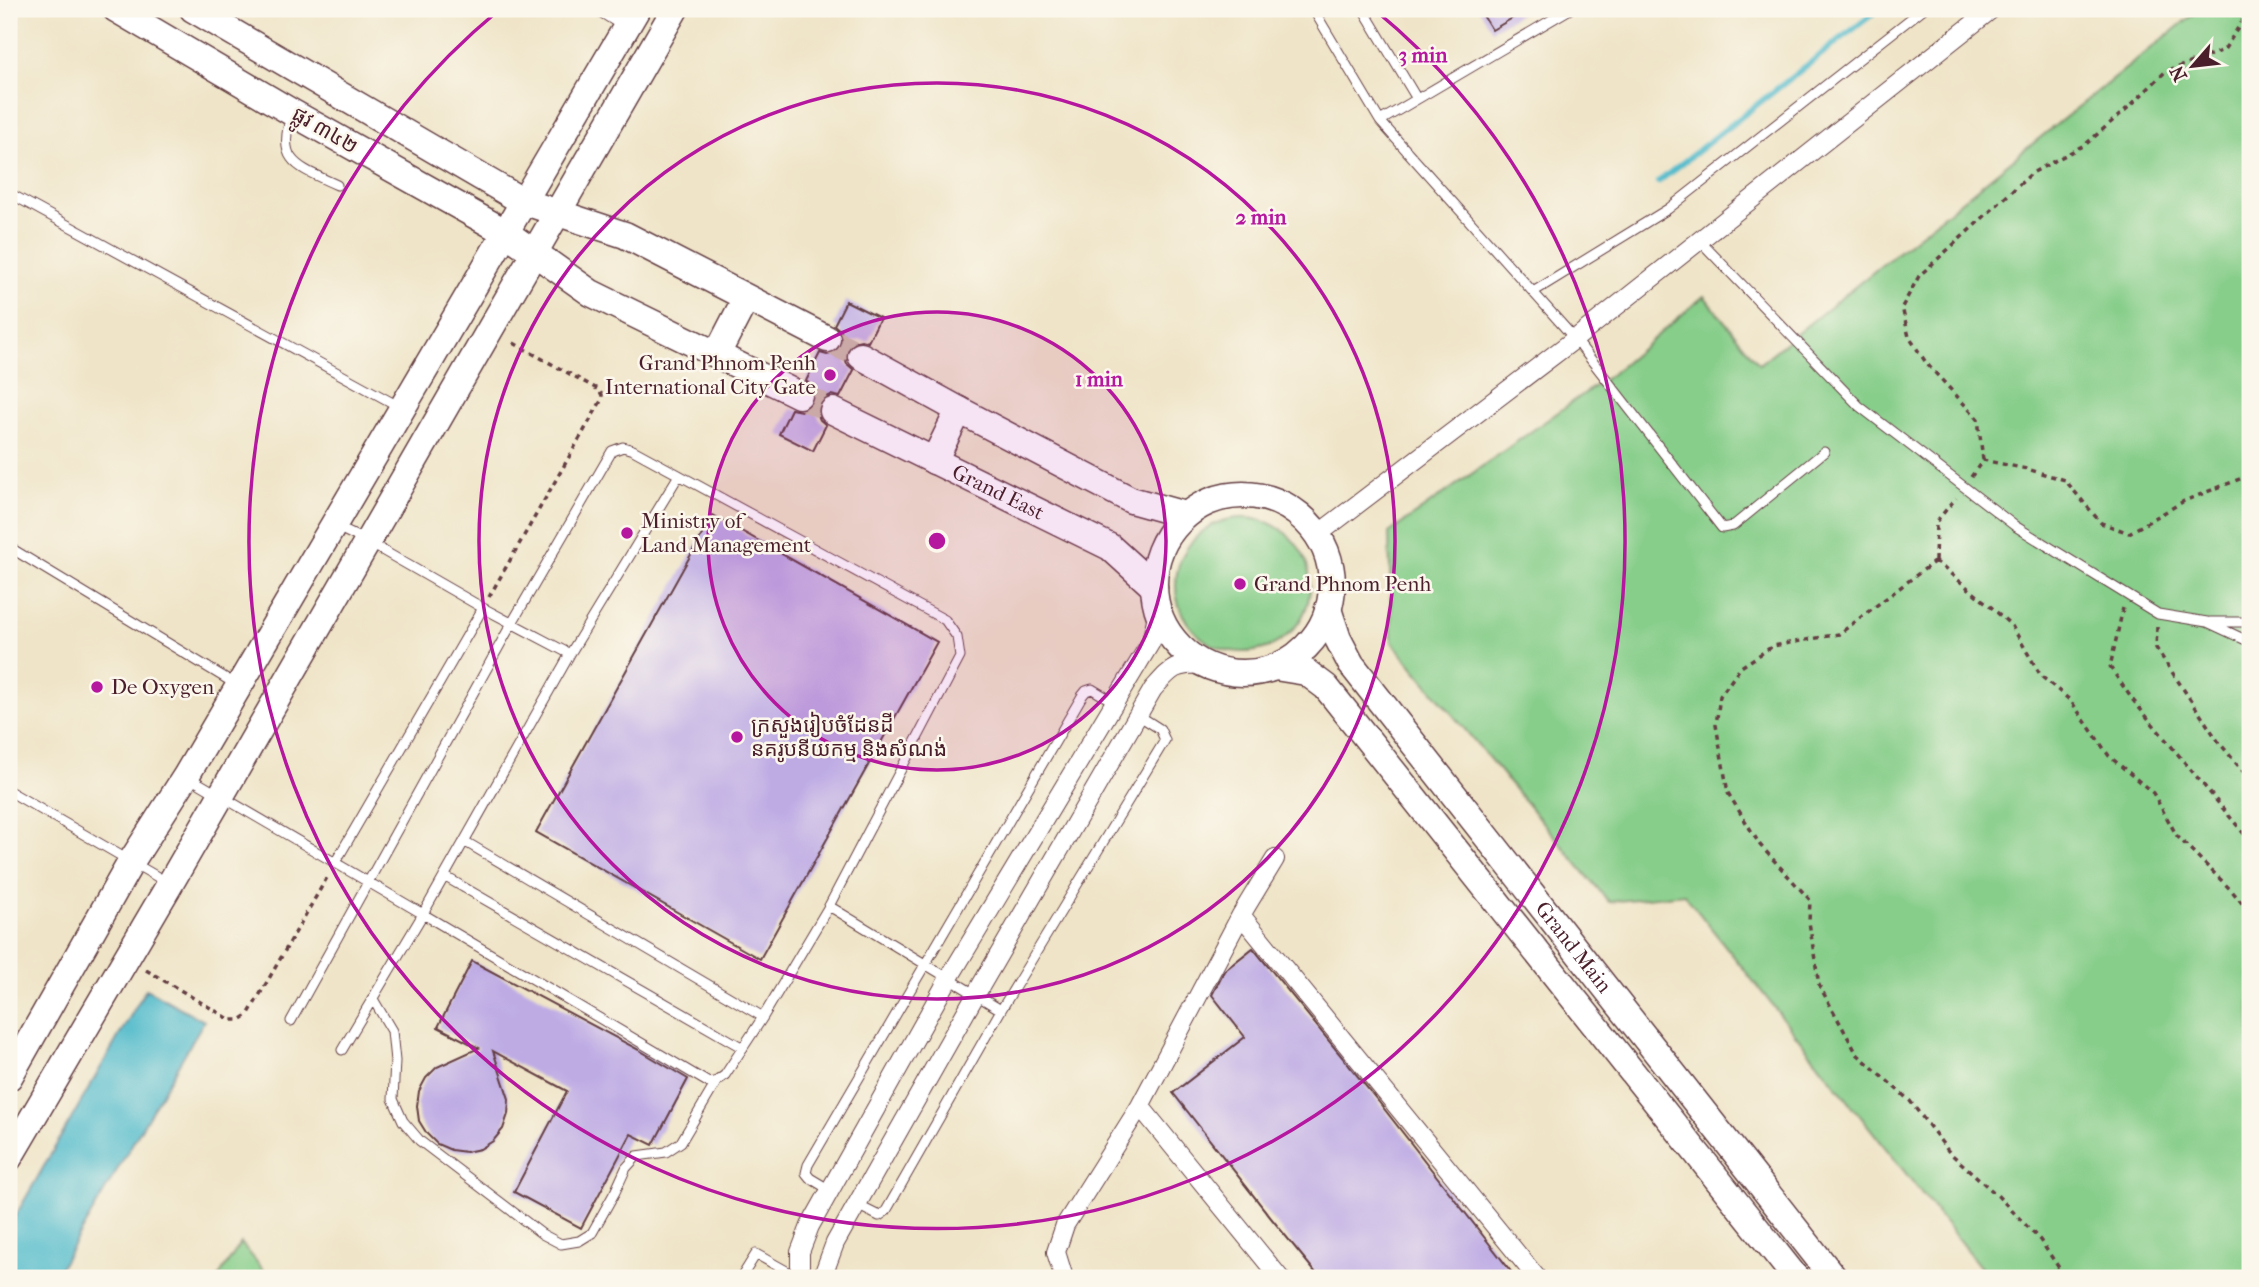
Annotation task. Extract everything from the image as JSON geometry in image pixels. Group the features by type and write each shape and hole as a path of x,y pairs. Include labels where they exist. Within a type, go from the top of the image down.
{"street":[{"name":"ផ្លូវ ៣៤២","path":"116,9 293,113 505,232 533,253"},
{"name":"ផ្លូវ ៣៤២","path":"192,9 522,201 557,212"},
{"path":"9,1077 131,862 186,776 633,16 604,9"},
{"path":"9,1158 675,9"},
{"path":"1317,535 1575,338 1992,9"},
{"path":"557,212 625,235 827,339"},
{"path":"533,253 591,293 799,394"},
{"path":"717,354 746,298"},
{"path":"861,356 1131,500 1185,515"},
{"path":"934,461 959,410"},
{"name":"Grand East","path":"833,411 1110,547 1156,599"},
{"path":"800,1278 800,1252 810,1226 830,1189 949,978 1151,642 1156,599 1156,561 1166,537 1185,515 1203,503 1227,495 1253,495 1278,502 1296,512 1317,535 1328,558 1332,583 1328,609 1318,632 1302,651 1275,667 1245,673 1203,664 1189,655 1171,636 1156,599"},
{"name":"Grand Main","path":"1328,609 1338,639 1351,664 1834,1278"},
{"path":"815,1278 825,1278 825,1270 835,1243 1153,689 1166,674 1180,664 1203,664"},
{"name":"Grand Main","path":"1275,667 1306,672 1326,687 1796,1278"},
{"path":"1062,1278 1055,1252 1065,1225 1140,1106 1241,915 1275,859"},
{"path":"1241,915 1537,1278"},
{"path":"1140,1106 1280,1278"},
{"path":"830,1189 857,1205"}],"lane":[{"path":"1312,9 1380,121 1575,338 1722,528 1733,526 1824,452"},
{"path":"1363,9 1417,99"},
{"path":"1380,121 1570,9"},
{"path":"1533,292 1668,209 1923,9"},
{"path":"293,113 287,129 285,149 296,164 337,185"},
{"path":"9,193 402,407"},
{"path":"1699,240 1859,406 2015,526 2158,614 2207,622 2250,622"},
{"path":"291,1021 512,623 612,451 623,447 633,450 945,620 957,637 960,657 829,906 763,1017 725,1075 717,1081 681,1142 666,1152 637,1156 625,1167 615,1192 592,1233 579,1241 561,1244 542,1234 420,1141 404,1121 393,1099 395,1061 392,1031 373,999"},
{"path":"342,1050 423,914 570,654 679,475"},
{"path":"333,525 570,654"},
{"path":"9,547 239,686"},
{"path":"335,863 483,608"},
{"path":"2207,622 2250,642"},
{"path":"830,1189 810,1178 806,1173 808,1165 925,964 1082,696 1092,689 1114,702"},
{"path":"857,1205 879,1216 887,1211 1002,1010 1165,740 1160,729 1138,715"},
{"path":"186,776 709,1083 717,1081"},
{"path":"9,790 170,884"},
{"path":"464,841 763,1017"},
{"path":"444,876 743,1048"},
{"path":"829,906 1002,1010"},
{"path":"741,1278 755,1254 800,1278"}],"path":[{"path":"1935,561 1936,522 1983,460 1978,419 1927,364 1909,337 1902,307 1919,276 2032,173 2086,144 2132,105 2165,72 2224,50 2250,9"},
{"path":"483,608 601,401 599,390 490,329"},
{"path":"1983,460 2027,468 2065,480 2101,523 2129,533 2184,501 2250,475"},
{"path":"1935,561 2012,626 2040,676 2071,701 2109,756 2153,793 2177,836 2250,913"},
{"path":"1935,561 1839,634 1773,646 1741,667 1720,696 1716,725 1718,739 1728,793 1760,845 1810,900 1809,922 1819,985 1857,1054 1910,1101 1949,1152 1998,1196 2040,1240 2066,1278"},
{"path":"2126,594 2110,667 2132,699 2250,841"},
{"path":"2158,614 2156,649 2218,741 2250,780"},
{"path":"126,958 231,1020 240,1020 248,1014 335,863"}],"green space":[{"path":"2200,9 2250,9 2250,1278 1989,1278 1684,894 1609,902 1392,642 1389,533 1613,373 1704,296 1759,364"},
{"path":"1243,518 1268,524 1290,538 1304,560 1310,585 1304,610 1290,632 1268,646 1243,652 1218,646 1196,632 1182,610 1176,585 1182,560 1196,538 1218,524"},
{"path":"241,1243 270,1278 218,1278"}],"water":[{"path":"146,989 204,1021 54,1278 9,1278 9,1227"}],"building":[{"path":"1479,9 1528,9 1492,30"},
{"name":"Grand Phnom Penh International City Gate","path":"846,301 880,318 868,342 853,342 847,349 847,364 854,370 840,397 831,395 819,403 817,413 826,425 813,451 779,434 791,409 801,411 813,402 815,393 806,381 820,353 835,353 841,346 841,331 834,325"},
{"name":"ក្រសួងរៀបចំដែនដី នគរូបនីយកម្ម និងសំណង់","path":"713,515 937,642 760,959 536,832"},
{"path":"1253,948 1378,1101 1516,1278 1320,1278 1271,1218 1173,1093 1245,1037 1212,995 1224,971"},
{"path":"472,961 688,1079 653,1145 631,1134 581,1228 514,1192 567,1091 493,1051 509,1099 503,1129 493,1141 480,1149 466,1152 451,1150 437,1144 419,1121 419,1091 426,1078 437,1067 479,1048 438,1027"}],"waterway":[{"path":"1658,182 1879,9"}],"tunnel":[{"path":"827,339 861,356"},
{"path":"799,395 833,411"}],"place":[{"name":"Grand Phnom Penh International City Gate","path":"830,375"},
{"name":"Ministry of Land Management","path":"627,533"},
{"name":"Grand Phnom Penh","path":"1240,584"},
{"name":"De Oxygen","path":"97,687"},
{"name":"ក្រសួងរៀបចំដែនដី នគរូបនីយកម្ម និងសំណង់","path":"737,737"}]}
